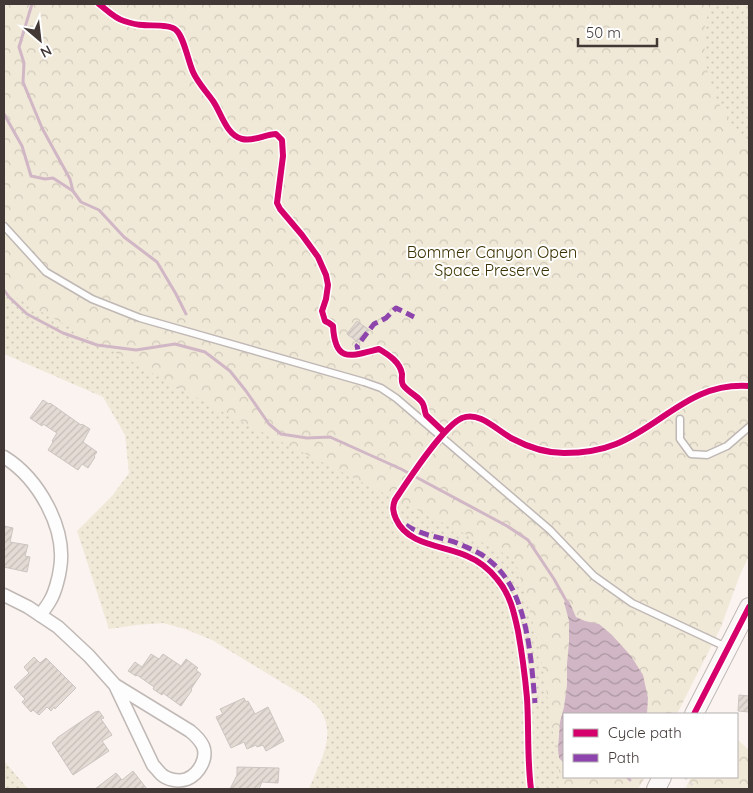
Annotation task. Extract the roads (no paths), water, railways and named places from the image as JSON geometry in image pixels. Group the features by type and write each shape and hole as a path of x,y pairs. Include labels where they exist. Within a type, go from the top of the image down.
{"main road":[{"path":"695,713 749,607"}],"street":[{"path":"4,457 23,473 39,492 54,520 60,548 60,569 52,598 40,615"},
{"path":"4,595 28,607 58,627 115,684 197,737 203,747 204,755 203,763 196,772 187,779 173,780 162,775 153,765 115,684"}],"lane":[{"path":"4,226 46,272 92,299 140,318 381,388 396,398 550,530 594,576 632,604 728,648"},
{"path":"680,419 680,439 691,454 706,455 727,446 749,427"}],"water":[{"path":"569,601 576,617 599,624 631,656 643,675 648,698 647,713 563,713 563,762 559,758 558,749 560,722 567,685 569,642 569,621 564,602"}],"waterway":[{"path":"32,4 19,47 24,63 23,82 42,128 70,179 73,191 81,202 99,210 124,237 157,262 186,314"},
{"path":"4,114 22,146 31,176 45,179 53,178 73,191"},
{"path":"4,290 27,314 63,333 97,345 136,350 175,344 205,352 230,371 269,424 281,434 307,438 330,437 401,469 507,526 528,540 568,604"}],"park label":[{"name":"Bommer Canyon Open Space Preserve","path":"492,261"}]}
